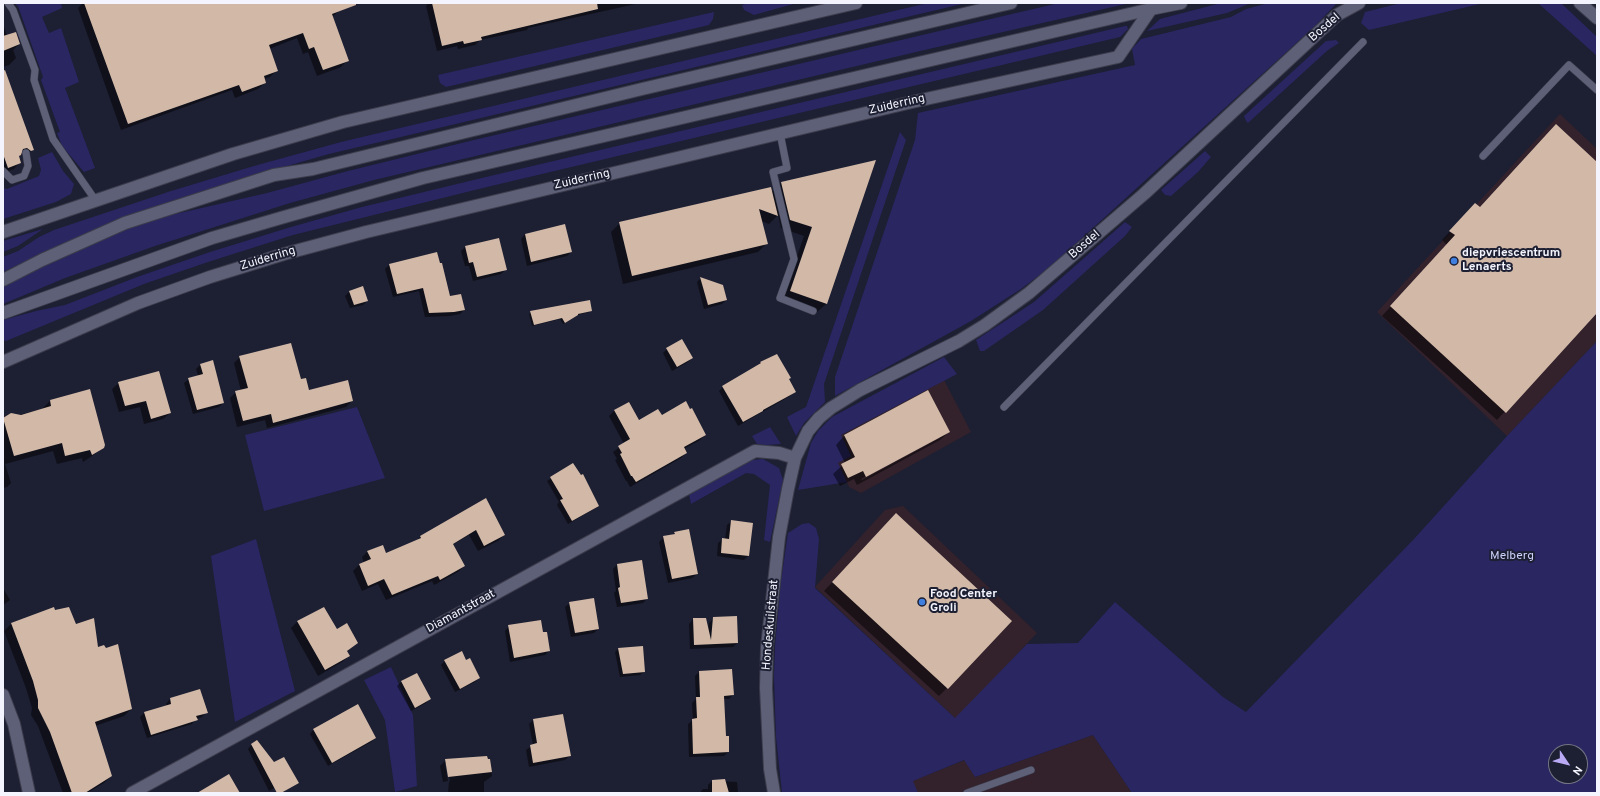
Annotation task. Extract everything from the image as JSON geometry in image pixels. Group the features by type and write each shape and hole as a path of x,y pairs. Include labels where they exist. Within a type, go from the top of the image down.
{"street":[{"path":"3,232 233,154 344,122 825,7 856,3"},
{"path":"3,280 42,260 125,223 274,175 312,169 642,89 1011,3"},
{"path":"3,313 212,238 422,178 1181,3"},
{"name":"Bosdel","path":"795,458 808,430 831,408 860,390 959,341 985,325 1029,293 1144,194 1337,15 1359,3"},
{"path":"1580,3 1597,18"},
{"name":"Zuiderring","path":"8,360 138,303 210,277 284,254 366,232 780,133 912,102 1118,57 1151,9"},
{"path":"3,349 8,360"},
{"name":"Diamantstraat","path":"132,793 750,453 755,451 779,453 795,458"},
{"name":"Hondeskuilstraat","path":"774,793 770,769 766,688 767,647 779,537 795,458"},
{"path":"3,695 14,724 29,793"}],"lane":[{"path":"8,3 13,10 35,70 34,80 53,139 96,201"},
{"path":"1004,407 1363,42"},
{"path":"1483,156 1569,65 1597,90"},
{"path":"780,133 787,168 773,172 794,259 780,298 813,311"},
{"path":"3,171 12,180 24,176 28,166 26,153"},
{"path":"967,793 1031,770"}],"shaded area":[{"path":"1560,114 1597,149 1597,341 1507,436 1377,312"},
{"path":"944,380 971,432 861,493 849,487 838,463 851,455 841,435"},
{"name":"Food Center Groli","path":"903,506 1037,633 956,719 815,587 885,510"},
{"path":"1093,735 1132,793 918,793 912,781 965,760 975,777"}],"green space":[{"path":"14,3 61,3 62,8 42,17 49,33 61,28 79,82 65,88 95,168 84,172 62,146 57,133 60,132 41,80 43,77 18,6"},
{"path":"749,3 797,3 754,15 744,10 742,5"},
{"path":"928,3 966,3 329,154 168,202 111,223 3,272 3,257 18,251 39,237 54,230 171,191 254,166 341,142"},
{"path":"1059,3 1130,3 374,180 290,203 155,246 65,278 3,304 3,284 102,238 158,218 267,193 348,171 474,140"},
{"path":"1221,3 1251,3 1227,13 1147,31 1160,19"},
{"path":"1337,3 1315,26 1050,267 1021,289 971,321 835,396 835,377 915,140 918,113 1135,65 1132,49 1141,39 1231,17 1246,9 1265,4"},
{"path":"1401,3 1484,3 1369,30 1361,23 1365,12"},
{"path":"1538,3 1561,3 1597,37 1597,56"},
{"path":"714,12 713,19 709,25 446,87 440,83 438,75"},
{"path":"1127,26 1128,29 1120,37 487,187 293,235 144,284 6,341 3,340 3,320 65,305 137,277 210,252 362,207"},
{"path":"1336,40 1339,43 1328,50 1248,123 1246,121 1244,116 1326,41"},
{"path":"900,132 906,140 824,384 825,402 804,423 796,436 787,417 806,407"},
{"path":"1205,151 1211,157 1198,172 1171,196 1165,195 1161,190"},
{"path":"52,152 63,171 74,184 71,194 56,202 3,219 3,188 7,189 39,176 41,170 38,158"},
{"path":"1125,222 1132,227 1125,236 1043,310 984,351 980,351 976,340 1034,302"},
{"path":"43,229 18,246 3,252 3,241"},
{"name":"Melberg","path":"1597,341 1597,793 1132,793 1093,735 975,777 964,760 913,781 918,793 782,793 776,737 774,677 775,646 781,581 788,533 802,524 809,523 816,528 819,539 815,588 955,718 1027,644 1078,643 1115,602 1223,697 1246,712 1414,539 1507,436"},
{"path":"944,357 957,374 841,435 851,456 838,463 847,482 798,490 811,443 818,431 832,417"},
{"path":"357,407 385,478 264,511 245,435"},
{"path":"770,427 781,444 757,444 752,436"},
{"path":"763,459 779,468 783,480 770,542 764,540 770,485 754,474 746,473 691,504 689,494 752,460"},
{"path":"256,539 295,691 235,722 211,556"},
{"path":"391,667 413,715 417,786 395,792 385,720 364,680"}],"building":[{"path":"84,3 356,3 356,5 332,14 349,61 323,70 314,47 309,49 303,33 269,45 278,71 264,76 266,83 242,92 239,85 128,124"},
{"path":"432,3 597,3 598,9 481,37 482,40 464,44 463,41 442,46"},
{"path":"16,32 20,44 3,51 3,36"},
{"path":"5,70 34,150 31,151 27,148 23,149 21,155 19,156 21,163 8,168 3,154 3,71"},
{"path":"1556,124 1597,162 1597,313 1506,413 1390,306 1455,235 1449,231 1475,203 1480,207"},
{"path":"876,160 827,304 790,291 812,227 790,220 781,182"},
{"path":"771,187 778,216 759,209 768,244 632,276 619,222"},
{"path":"565,224 572,252 531,262 525,234"},
{"path":"499,238 507,270 477,277 473,262 469,263 465,246"},
{"path":"437,252 440,263 442,263 450,296 461,294 465,310 429,313 423,288 397,294 389,264"},
{"path":"700,277 723,285 727,300 708,305"},
{"path":"363,286 368,301 354,305 349,291"},
{"path":"590,300 592,311 578,314 565,323 562,318 534,325 530,311"},
{"path":"682,339 693,358 677,367 666,348"},
{"path":"291,343 301,379 306,378 309,390 348,380 353,401 273,423 271,414 243,421 235,391 248,388 239,356"},
{"path":"777,354 791,378 789,379 796,392 743,422 722,386 761,363 760,362"},
{"path":"213,360 224,403 197,410 188,378 203,374 200,364"},
{"path":"159,371 171,413 151,419 146,401 125,406 118,382"},
{"path":"90,389 105,445 104,448 92,455 90,450 65,456 62,443 14,456 3,418 11,413 21,415 51,406 50,400"},
{"path":"928,390 950,432 866,477 863,471 848,478 841,464 855,457 844,435"},
{"path":"686,401 690,409 692,408 706,435 684,447 687,453 636,482 631,476 620,454 622,453 618,446 630,439 614,410 629,402 639,420 658,409 662,415"},
{"path":"573,463 581,475 583,474 599,506 572,521 560,500 563,499 550,477"},
{"path":"486,498 505,535 484,546 476,530 453,544 465,566 440,580 438,576 392,595 384,579 368,586 359,564 371,559 367,551 383,545 386,553 421,538 420,536"},
{"name":"Food Center Groli","path":"896,513 1012,621 948,689 832,582"},
{"path":"731,520 753,523 749,556 721,553 722,538 729,539"},
{"path":"689,529 698,574 672,579 663,536"},
{"path":"642,560 648,599 621,603 618,588 620,587 617,564"},
{"path":"594,598 599,629 575,633 569,602"},
{"path":"54,607 55,610 69,607 76,624 94,618 98,647 104,645 106,648 118,644 132,709 95,722 112,776 85,793 72,793 50,732 38,708 38,700 33,681 11,623"},
{"path":"324,607 337,629 347,623 358,643 347,651 350,656 325,670 297,621"},
{"path":"737,616 738,643 694,645 693,618 706,618 711,640 713,617"},
{"path":"541,620 543,632 547,632 550,651 514,658 508,625"},
{"path":"643,646 645,672 623,674 618,648"},
{"path":"462,651 466,660 470,658 480,678 460,689 444,660"},
{"path":"732,669 734,695 724,696 726,736 729,736 729,752 693,754 692,719 697,718 696,697 700,697 699,671"},
{"path":"417,673 431,699 415,708 401,681"},
{"path":"200,689 208,713 196,716 198,720 151,735 144,712 171,704 170,698"},
{"path":"358,704 376,738 332,763 313,729"},
{"path":"563,714 571,756 533,763 530,745 537,743 533,719"},
{"path":"257,740 274,762 284,757 299,783 281,793 277,793 251,744"},
{"path":"487,756 488,759 490,759 492,772 448,777 445,759"},
{"path":"229,774 240,793 197,793"},
{"path":"725,779 729,793 712,793 712,780"}],"place":[{"name":"diepvriescentrum Lenaerts","path":"1454,261"},
{"name":"Food Center Groli","path":"922,602"}]}
